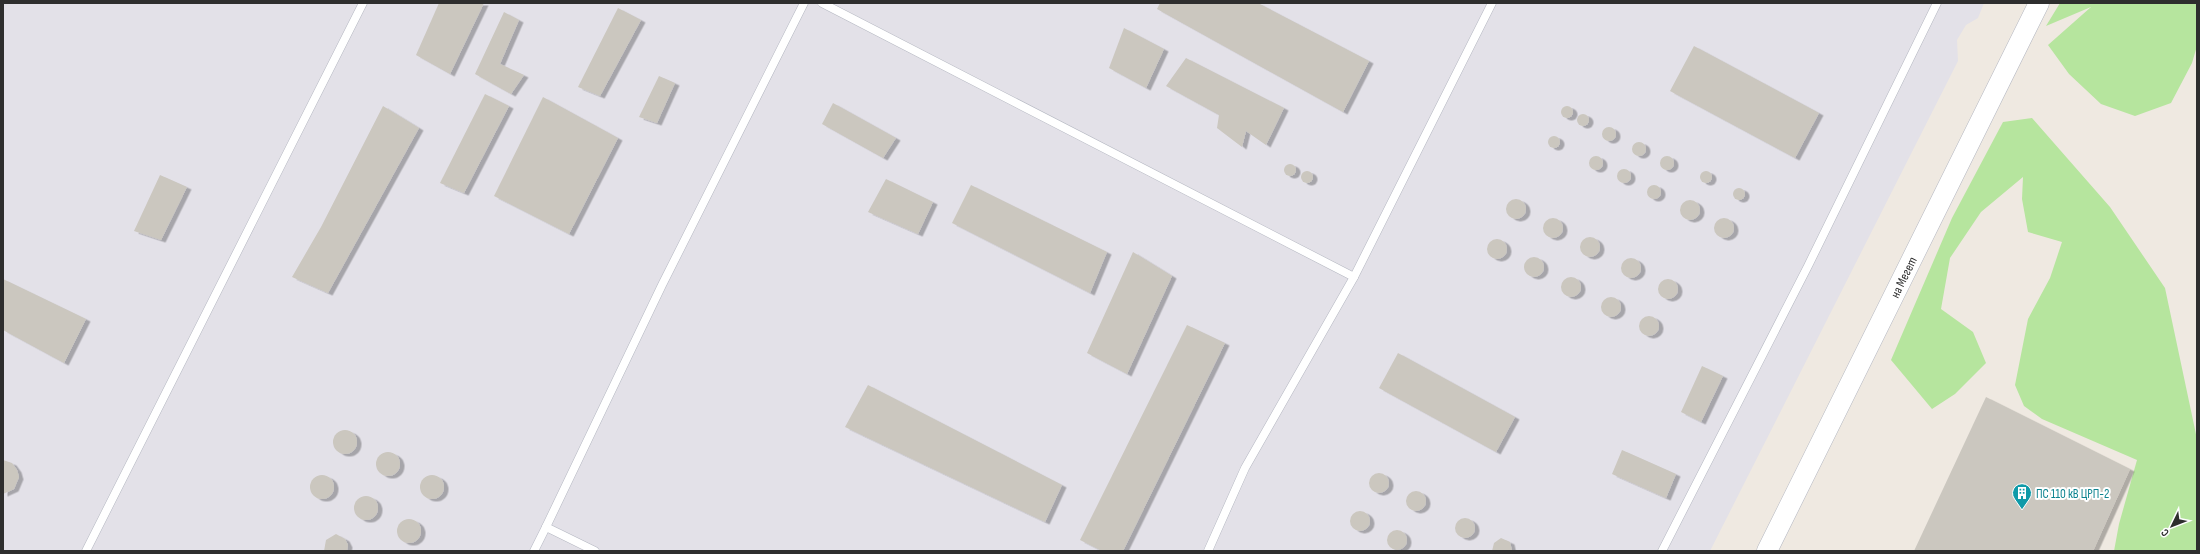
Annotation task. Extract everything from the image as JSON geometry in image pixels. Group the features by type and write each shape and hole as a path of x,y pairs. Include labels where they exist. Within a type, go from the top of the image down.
{"street":[{"name":"на Мегет","path":"1767,551 2039,3"}],"lane":[{"path":"86,551 363,3"},
{"path":"534,551 666,278 804,3"},
{"path":"822,3 1354,278"},
{"path":"1208,551 1245,468 1354,278 1492,3"},
{"path":"1662,551 1808,266 1937,3"},
{"path":"546,527 595,551"}],"shaded area":[{"path":"3,3 1984,3 1978,18 1966,25 1957,40 1958,61 1710,551 3,551"}],"green space":[{"path":"2060,3 2197,3 2197,46 2192,63 2171,103 2135,116 2101,104 2069,74 2048,45 2091,7 2046,26"},
{"path":"2032,118 2110,207 2165,288 2197,439 2196,551 2114,551 2119,524 2137,460 2042,419 2024,406 2015,385 2028,319 2050,278 2062,242 2028,232 2022,199 2023,177 1981,212 1950,258 1941,309 1973,332 1986,363 1955,394 1932,409 1891,360 1952,218 2003,122"}],"building":[{"path":"439,3 484,3 450,74 416,55"},
{"path":"1160,3 1258,3 1369,61 1343,112 1157,9"},
{"path":"618,8 641,20 600,96 578,87"},
{"path":"504,12 519,20 500,64 524,75 511,94 475,74"},
{"path":"1124,28 1164,49 1146,88 1109,68"},
{"path":"1694,46 1819,113 1795,158 1670,91"},
{"path":"1186,58 1284,108 1266,145 1246,131 1242,147 1217,128 1219,115 1166,86"},
{"path":"659,76 675,83 657,123 639,117"},
{"path":"485,94 509,106 464,193 440,183"},
{"path":"543,97 618,138 569,234 494,196"},
{"path":"833,103 896,138 883,158 822,124"},
{"path":"383,106 419,128 328,293 292,277 321,227"},
{"path":"1565,106 1569,106 1573,112 1569,118 1565,118 1561,114 1561,110"},
{"path":"1581,114 1585,114 1589,120 1585,126 1581,126 1577,122 1577,118"},
{"path":"1606,127 1612,127 1616,131 1616,137 1612,141 1606,141 1602,137 1602,131"},
{"path":"1552,136 1556,136 1560,142 1556,148 1552,148 1548,144 1548,140"},
{"path":"1636,142 1642,142 1646,146 1646,152 1642,156 1636,156 1632,152 1632,146"},
{"path":"1593,156 1599,156 1603,160 1603,166 1599,170 1593,170 1589,166 1589,160"},
{"path":"1664,156 1670,156 1674,160 1674,166 1670,170 1664,170 1660,166 1660,160"},
{"path":"1288,164 1292,164 1296,170 1292,176 1288,176 1284,172 1284,168"},
{"path":"1621,169 1627,169 1631,173 1631,179 1627,183 1621,183 1617,179 1617,173"},
{"path":"1305,171 1309,171 1313,177 1309,183 1305,183 1301,179 1301,175"},
{"path":"1704,171 1708,171 1712,177 1708,183 1704,183 1700,179 1700,175"},
{"path":"160,175 187,187 161,240 134,231"},
{"path":"886,179 933,202 918,234 868,212"},
{"path":"971,185 1107,252 1090,293 952,223"},
{"path":"1651,185 1657,185 1661,189 1661,195 1657,199 1651,199 1647,195 1647,189"},
{"path":"1737,188 1741,188 1745,194 1741,200 1737,200 1733,196 1733,192"},
{"path":"1516,199 1523,202 1526,209 1523,216 1516,219 1509,216 1506,209 1509,202"},
{"path":"1690,200 1697,203 1700,210 1697,217 1690,220 1683,217 1680,210 1683,203"},
{"path":"1553,218 1560,221 1563,228 1560,235 1553,238 1546,235 1543,228 1546,221"},
{"path":"1724,218 1731,221 1734,228 1731,235 1724,238 1717,235 1714,228 1717,221"},
{"path":"1590,237 1597,240 1600,247 1597,254 1590,257 1583,254 1580,247 1583,240"},
{"path":"1497,239 1504,242 1507,249 1504,256 1497,259 1490,256 1487,249 1490,242"},
{"path":"1133,252 1172,276 1127,374 1087,353"},
{"path":"1534,257 1541,260 1544,267 1541,274 1534,277 1527,274 1524,267 1527,260"},
{"path":"1631,258 1638,261 1641,268 1638,275 1631,278 1624,275 1621,268 1624,261"},
{"path":"1571,277 1578,280 1581,287 1578,294 1571,297 1564,294 1561,287 1564,280"},
{"path":"3,279 86,319 64,363 3,330"},
{"path":"1668,279 1675,282 1678,289 1675,296 1668,299 1661,296 1658,289 1661,282"},
{"path":"1611,297 1618,300 1621,307 1618,314 1611,317 1604,314 1601,307 1604,300"},
{"path":"1649,316 1656,319 1659,326 1656,333 1649,336 1642,333 1639,326 1642,319"},
{"path":"1187,325 1225,343 1123,551 1102,551 1080,540"},
{"path":"1398,353 1515,417 1496,452 1379,388"},
{"path":"1702,366 1723,376 1701,422 1681,412"},
{"path":"868,385 1062,485 1045,522 845,427"},
{"name":"ПС 110 кВ ЦРП-2","path":"1986,397 2130,469 2093,551 1914,551"},
{"path":"345,430 354,433 357,442 354,451 345,454 336,451 333,442 336,433"},
{"path":"1622,450 1676,474 1666,498 1612,474"},
{"path":"388,452 397,455 400,464 397,473 388,476 379,473 376,464 379,455"},
{"path":"3,460 12,463 17,470 19,477 14,489 3,494"},
{"path":"1379,473 1386,476 1389,483 1386,490 1379,493 1372,490 1369,483 1372,476"},
{"path":"322,475 331,478 334,487 331,496 322,499 313,496 310,487 313,478"},
{"path":"432,475 441,478 444,487 441,496 432,499 423,496 420,487 423,478"},
{"path":"1416,491 1423,494 1426,501 1423,508 1416,511 1409,508 1406,501 1409,494"},
{"path":"366,496 375,499 378,508 375,517 366,520 357,517 354,508 357,499"},
{"path":"1360,511 1367,514 1370,521 1367,528 1360,531 1353,528 1350,521 1353,514"},
{"path":"1465,518 1472,521 1475,528 1472,535 1465,538 1458,535 1455,528 1458,521"},
{"path":"409,519 418,522 421,531 418,540 409,543 400,540 397,531 400,522"},
{"path":"1397,530 1404,533 1407,540 1404,547 1397,550 1390,547 1387,540 1390,533"},
{"path":"336,534 345,539 348,545 347,551 324,551 326,540"},
{"path":"1501,538 1510,542 1512,551 1492,551 1494,543"}],"place":[{"name":"ПС 110 кВ ЦРП-2","path":"2022,510"}]}
